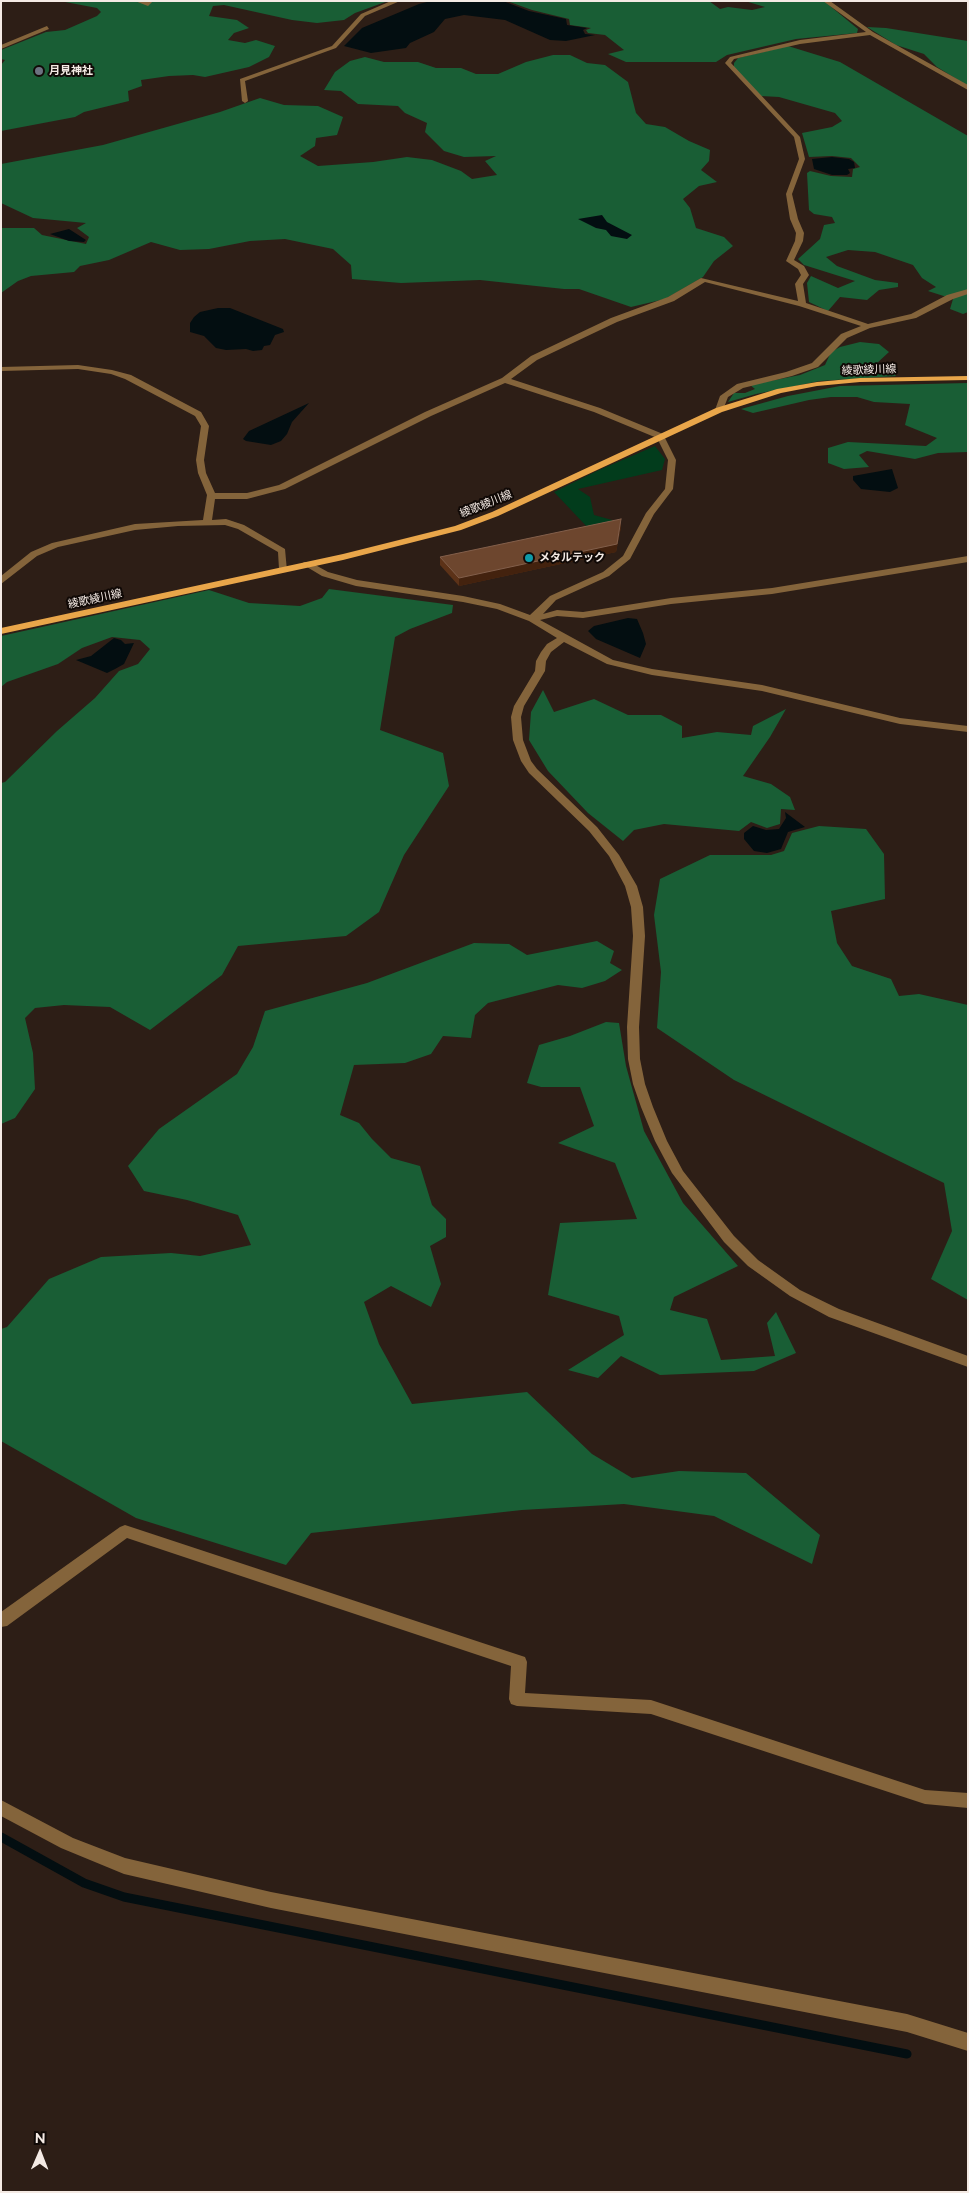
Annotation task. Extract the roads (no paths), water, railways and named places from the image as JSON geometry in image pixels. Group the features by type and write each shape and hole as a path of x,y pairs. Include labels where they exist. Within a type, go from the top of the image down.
{"main road":[{"name":"綾歌綾川線","path":"1,631 414,541 458,528 495,514 719,410 780,391 817,384 860,380 968,378"}],"street":[{"path":"138,1 148,4 150,1"},
{"path":"246,101 242,80 334,47 364,15 397,1"},
{"path":"826,1 871,33 968,88"},
{"path":"1,47 47,28"},
{"path":"802,304 799,284 805,275 801,268 790,261 799,241 800,233 794,220 789,194 802,159 797,137 728,63 732,58 800,42 871,33"},
{"path":"210,496 247,496 282,488 428,414 505,380 534,358 607,323 671,299 704,280 802,304 868,326"},
{"path":"719,410 724,396 740,386 789,374 815,365 844,336 868,326 913,316 950,297 968,291"},
{"path":"1,369 78,367 112,372 128,377 198,414 205,426 200,460 202,473 210,496 207,522"},
{"path":"505,380 597,410 660,436 672,460 669,489 650,513 627,557 606,574 553,598 532,619"},
{"path":"1,581 34,554 54,545 135,527 207,522 226,522 241,527 282,551 284,569"},
{"path":"532,619 557,613 583,615 671,601 772,591 968,559"},
{"path":"307,564 338,578 485,603 532,619 563,638 610,662 652,672 762,688 900,721 932,726 968,728"},
{"path":"563,638 555,642 546,652 541,660 540,671 519,706 516,717 518,740 526,761 533,771 593,829 614,855 631,886 637,907 639,936 632,1027 634,1059 639,1084 647,1107 661,1141 678,1173 729,1239 753,1263 795,1293 834,1313 968,1362"},
{"path":"1,1622 125,1531 519,1662 517,1699 651,1708 925,1797 968,1801"},
{"path":"1,1807 67,1843 124,1866 179,1880 271,1900 907,2023 968,2042"}],"waterway":[{"path":"1,1837 84,1883 124,1897 907,2054"}],"place":[{"name":"月見神社","path":"39,71"},
{"name":"メタルテック","path":"529,558"}]}
